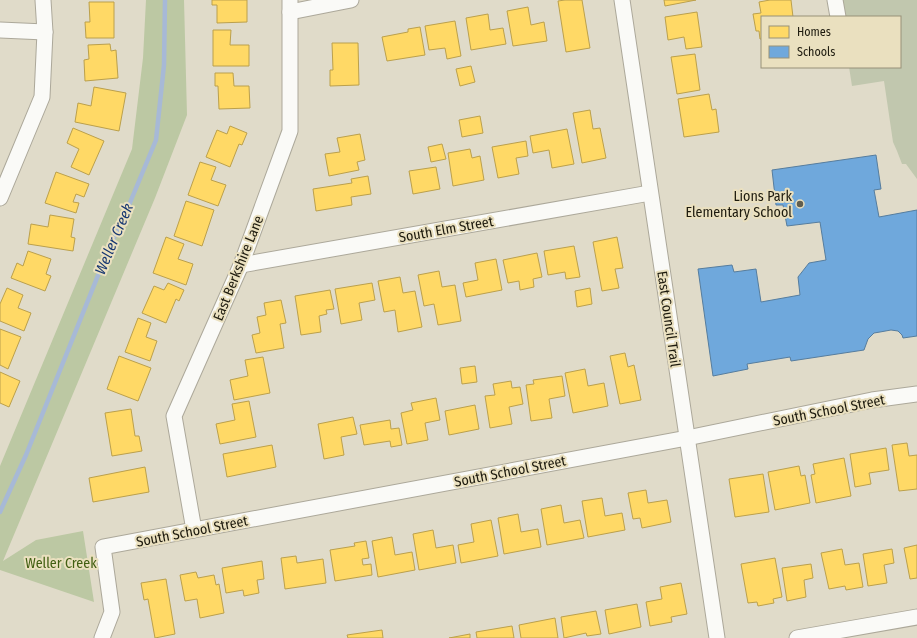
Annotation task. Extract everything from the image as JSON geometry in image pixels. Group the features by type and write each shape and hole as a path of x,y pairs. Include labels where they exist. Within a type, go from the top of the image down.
{"street":[{"path":"0,198 42,97 45,32 43,0"},
{"path":"290,6 351,0"},
{"name":"East Council Trail","path":"622,0 686,438 717,638"},
{"path":"835,0 838,16"},
{"name":"East Berkshire Lane","path":"194,530 174,416 241,265 290,131 290,6"},
{"path":"0,30 45,32"},
{"name":"South Elm Street","path":"241,265 650,193"},
{"name":"South School Street","path":"102,638 112,612 103,547 686,438 872,400 917,394"},
{"path":"797,638 917,617"}],"green space":[{"name":"Weller Creek","path":"146,0 184,0 187,115 155,198 3,561 36,540 83,531 94,602 0,570 0,466 132,149 143,58"},
{"path":"840,0 917,0 917,179 906,164 902,164 893,142 884,81 852,86 849,68 901,68 901,16 842,16"}],"building: Homes":[{"path":"212,0 247,0 247,22 217,23 217,5 212,5"},
{"path":"582,0 590,48 566,52 558,1"},
{"path":"664,0 696,0 665,6"},
{"path":"770,0 791,0 793,16 761,16 761,39 759,31 756,31 753,14 761,13 759,2"},
{"path":"89,2 114,2 114,38 86,38 85,22 90,22"},
{"path":"528,7 531,25 544,22 547,41 513,46 507,11"},
{"path":"697,12 702,47 686,49 684,37 668,40 665,17"},
{"path":"488,14 490,30 503,28 506,44 471,50 466,18"},
{"path":"455,21 461,56 447,59 445,48 429,50 425,26"},
{"path":"420,27 425,55 387,61 382,37 408,32 408,29"},
{"path":"213,30 231,30 230,45 249,45 249,66 213,66"},
{"path":"332,43 358,43 359,85 330,86 330,70 333,70"},
{"path":"110,44 111,51 116,50 118,78 85,81 84,60 89,59 88,45"},
{"path":"695,54 700,90 677,94 671,57"},
{"path":"471,66 475,82 460,86 456,69"},
{"path":"215,73 233,73 234,86 249,86 250,108 219,109 218,86 215,86"},
{"path":"94,87 126,93 119,131 75,122 78,103 91,106"},
{"path":"709,94 712,110 716,109 719,132 684,137 678,99"},
{"path":"590,110 593,129 600,128 606,158 582,163 573,113"},
{"path":"480,116 483,133 462,137 459,120"},
{"path":"230,126 247,133 242,145 239,144 230,167 206,157 217,130 227,134"},
{"path":"73,128 104,141 89,175 71,167 79,149 67,143"},
{"path":"567,129 574,164 552,168 549,150 533,153 530,136"},
{"path":"360,134 365,160 357,162 359,170 329,176 325,154 340,152 337,138"},
{"path":"526,141 528,156 516,158 519,174 498,178 492,147"},
{"path":"442,144 446,159 431,162 428,147"},
{"path":"470,149 472,158 480,156 484,180 453,186 448,153"},
{"path":"200,162 216,167 211,180 226,185 218,206 188,195"},
{"path":"436,167 440,189 413,194 409,171"},
{"path":"56,172 89,184 84,197 76,194 73,202 79,203 76,213 45,203"},
{"path":"368,176 371,194 351,197 352,205 316,211 313,189 352,183 351,179"},
{"path":"186,201 214,210 202,246 174,236"},
{"path":"50,215 74,219 71,237 75,238 73,251 28,244 31,224 48,227"},
{"path":"166,237 184,244 178,259 193,264 186,285 153,273"},
{"path":"617,237 623,268 615,269 619,288 602,291 593,242"},
{"path":"574,246 580,277 566,279 565,272 548,275 544,251"},
{"path":"28,251 51,259 46,274 51,276 45,291 11,278 17,263 23,266"},
{"path":"537,253 542,277 533,279 534,287 520,290 519,281 508,283 503,260"},
{"path":"496,259 502,290 466,297 463,283 478,280 475,263"},
{"path":"439,271 442,287 455,285 461,321 438,325 434,304 424,306 418,275"},
{"path":"400,277 403,293 415,291 422,327 398,332 395,310 384,312 378,281"},
{"path":"168,283 184,290 179,301 176,299 166,323 142,313 154,286 164,290"},
{"path":"372,283 375,300 359,303 362,320 341,324 335,289"},
{"path":"7,288 23,295 18,308 31,313 24,331 0,321 0,304"},
{"path":"590,288 592,304 577,307 575,291"},
{"path":"330,290 334,309 326,310 327,314 319,316 321,332 301,335 295,296"},
{"path":"281,300 286,323 280,324 284,348 256,353 252,335 260,333 257,317 266,315 264,303"},
{"path":"138,318 151,323 146,337 157,341 150,361 125,352"},
{"path":"0,329 21,337 8,369 0,365"},
{"path":"625,353 628,367 634,365 641,400 620,404 610,356"},
{"path":"119,356 151,368 138,401 107,389"},
{"path":"263,357 270,393 234,400 230,380 248,376 245,360"},
{"path":"475,366 477,382 462,384 460,368"},
{"path":"585,369 588,386 604,383 608,406 573,413 565,373"},
{"path":"0,372 20,381 9,407 0,403"},
{"path":"562,376 565,396 549,399 552,418 531,421 526,385 534,384 533,380"},
{"path":"511,381 512,388 520,387 523,404 509,407 512,424 490,428 485,396 495,395 493,384"},
{"path":"436,398 440,420 425,423 428,440 407,444 401,413 413,410 411,403"},
{"path":"249,401 256,437 220,444 216,424 235,420 232,404"},
{"path":"475,405 479,429 449,435 445,411"},
{"path":"131,409 135,436 139,436 142,451 112,456 105,413"},
{"path":"353,417 357,434 341,437 344,455 324,459 318,424"},
{"path":"390,420 391,429 399,428 402,445 391,447 390,441 364,445 360,425"},
{"path":"907,443 909,456 917,455 917,489 899,491 892,445"},
{"path":"272,445 276,467 227,477 223,454"},
{"path":"886,448 889,470 869,473 871,484 855,487 850,454"},
{"path":"844,458 851,496 816,503 811,475 815,474 813,464"},
{"path":"799,466 801,476 805,475 810,503 775,510 768,472"},
{"path":"145,467 149,492 93,502 89,478"},
{"path":"763,474 769,512 735,517 729,479"},
{"path":"646,490 648,503 667,500 671,522 642,528 640,518 633,519 628,493"},
{"path":"602,498 605,516 622,513 625,530 588,537 582,501"},
{"path":"561,505 564,523 580,520 584,538 547,545 541,509"},
{"path":"518,514 521,532 538,529 541,547 504,554 498,518"},
{"path":"491,520 498,556 461,563 458,545 474,542 471,524"},
{"path":"433,530 436,548 453,545 456,563 419,570 413,534"},
{"path":"392,537 395,555 412,552 415,570 378,577 372,541"},
{"path":"366,541 369,558 362,559 363,565 371,564 372,575 335,581 330,550 355,546 354,543"},
{"path":"917,545 917,578 910,579 904,548"},
{"path":"842,549 845,565 859,563 863,587 846,590 845,586 829,589 821,553"},
{"path":"892,549 894,563 884,565 887,583 868,586 863,554"},
{"path":"296,556 297,563 323,559 326,583 285,589 281,558"},
{"path":"775,558 782,597 773,599 774,603 758,606 757,602 748,603 741,564"},
{"path":"262,561 264,579 257,580 259,593 244,596 243,590 226,593 222,568"},
{"path":"811,564 813,578 804,580 806,597 787,601 782,568"},
{"path":"196,572 198,578 214,575 216,585 219,584 224,613 200,618 197,599 185,601 180,575"},
{"path":"166,579 175,634 155,638 148,599 144,600 141,583"},
{"path":"681,583 687,614 671,617 672,622 650,626 646,602 662,599 660,587"},
{"path":"637,604 641,627 609,634 605,610"},
{"path":"596,611 601,634 587,636 586,633 564,638 561,617"},
{"path":"555,618 558,638 521,638 519,625"},
{"path":"512,626 514,638 477,638 476,632"},
{"path":"382,630 383,638 348,638 347,635"},
{"path":"470,634 470,638 449,638"}],"building: Schools":[{"path":"876,155 881,189 874,190 879,217 917,210 917,336 903,338 898,331 891,330 874,333 868,339 864,350 791,361 790,357 747,364 748,369 713,376 698,269 732,265 734,272 756,269 761,302 800,295 798,277 809,263 826,260 820,222 787,226 783,205 776,205 772,170"}],"waterway":[{"name":"Weller Creek","path":"0,512 26,455 109,248 156,140 164,65 165,0"}],"place":[{"name":"Lions Park Elementary School","path":"800,204"}]}
